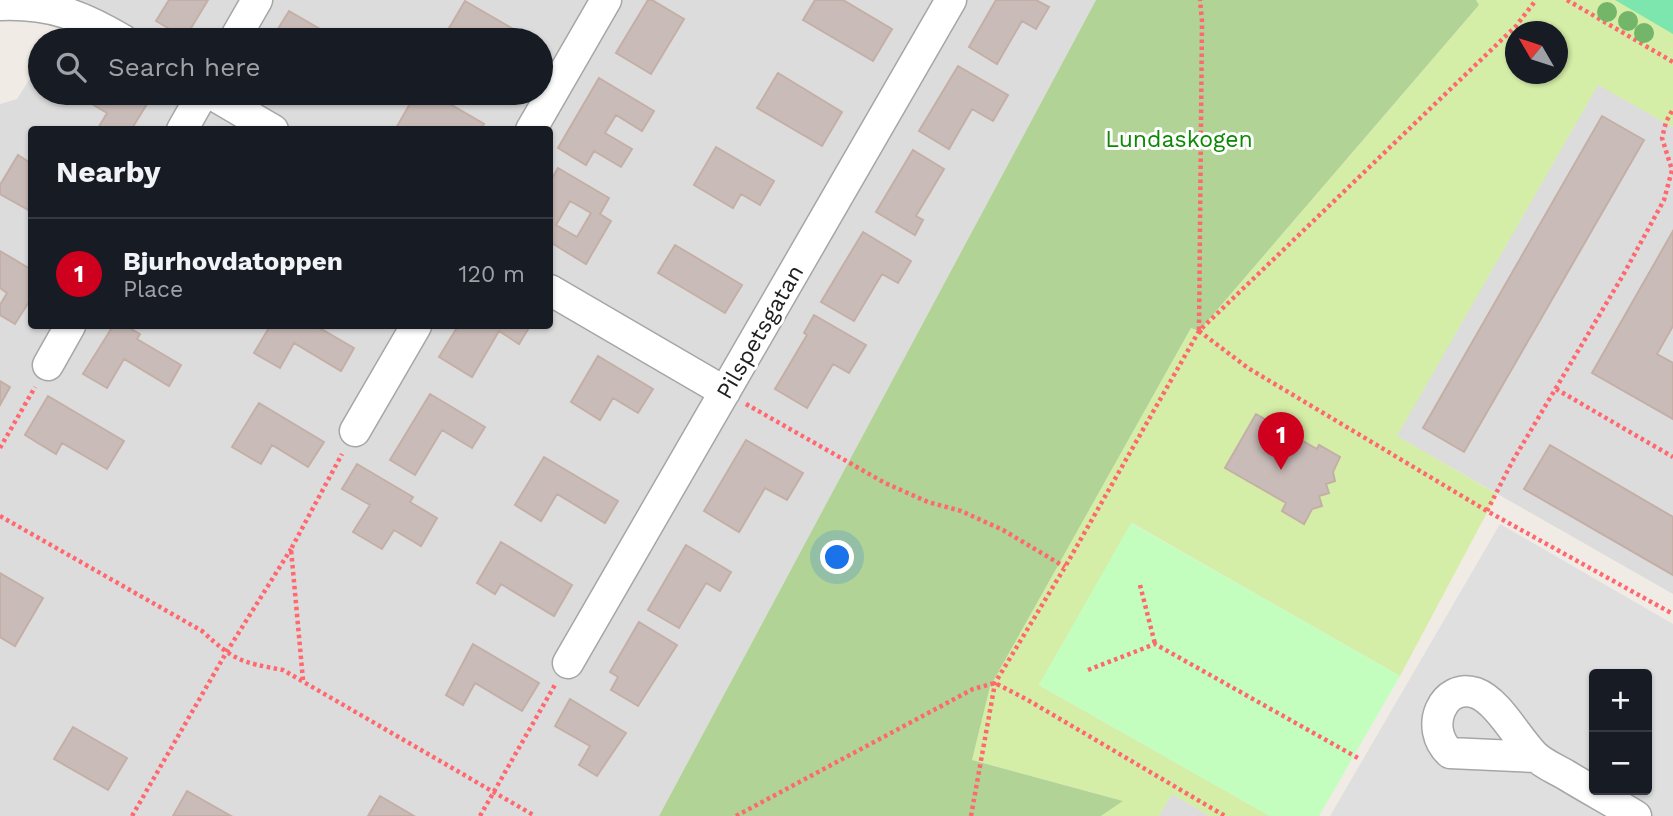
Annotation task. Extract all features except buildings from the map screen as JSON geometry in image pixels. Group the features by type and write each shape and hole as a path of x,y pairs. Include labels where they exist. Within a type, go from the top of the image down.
{"street":[{"path":"241,28 257,0"},
{"path":"553,92 607,0"},
{"name":"Pilspetsgatan","path":"568,663 951,0"},
{"path":"0,5 64,10 99,28"},
{"path":"184,126 196,105"},
{"path":"230,105 266,126"},
{"path":"533,126 546,105"},
{"path":"553,292 725,392"},
{"path":"48,365 68,329"},
{"path":"355,431 414,329"},
{"path":"1536,757 1636,816"}],"path":[{"path":"1199,331 1200,0"},
{"path":"971,816 995,683 1065,567 1199,331 1516,26 1536,0"},
{"path":"1567,0 1673,62"},
{"path":"1487,511 1512,462 1622,277 1664,200 1672,170 1662,138 1673,109"},
{"path":"1199,331 1248,368 1487,511 1673,614"},
{"path":"0,448 48,365"},
{"path":"1556,389 1673,457"},
{"path":"725,392 885,483 928,502 961,511 1003,530 1065,567"},
{"path":"132,816 226,653 291,549 355,431"},
{"path":"0,516 202,631 226,653 242,662 283,670 535,816"},
{"path":"291,549 303,681"},
{"path":"1140,585 1156,644 1358,758"},
{"path":"1088,670 1156,644"},
{"path":"480,816 568,663"},
{"path":"736,816 973,689 995,683 1224,816"}],"shaded area":[{"path":"81,0 1096,0 659,816 0,816 0,104 17,99 28,82 28,105 553,105 553,28 63,28"},
{"path":"1598,84 1673,127 1673,594 1396,436"},
{"path":"1500,524 1673,624 1673,816 1330,816"},
{"path":"1172,793 1210,816 1159,816"}],"green space":[{"name":"Lundaskogen","path":"1096,0 1476,0 1479,5 1199,331 1191,328 990,687 972,760 1123,801 1101,816 659,816"},
{"path":"1476,0 1673,0 1673,127 1598,85 1397,436 1497,494 1400,676 1132,523 1039,685 1270,816 1210,816 1172,794 1159,816 1101,816 1123,801 972,760 990,687 1191,328 1199,331 1479,5"},
{"path":"1615,0 1673,0 1673,34"},
{"path":"1131,523 1400,676 1319,816 1270,816 1039,685"}],"place":[{"name":"Bjurhovdatoppen","path":"1281,470"}]}
